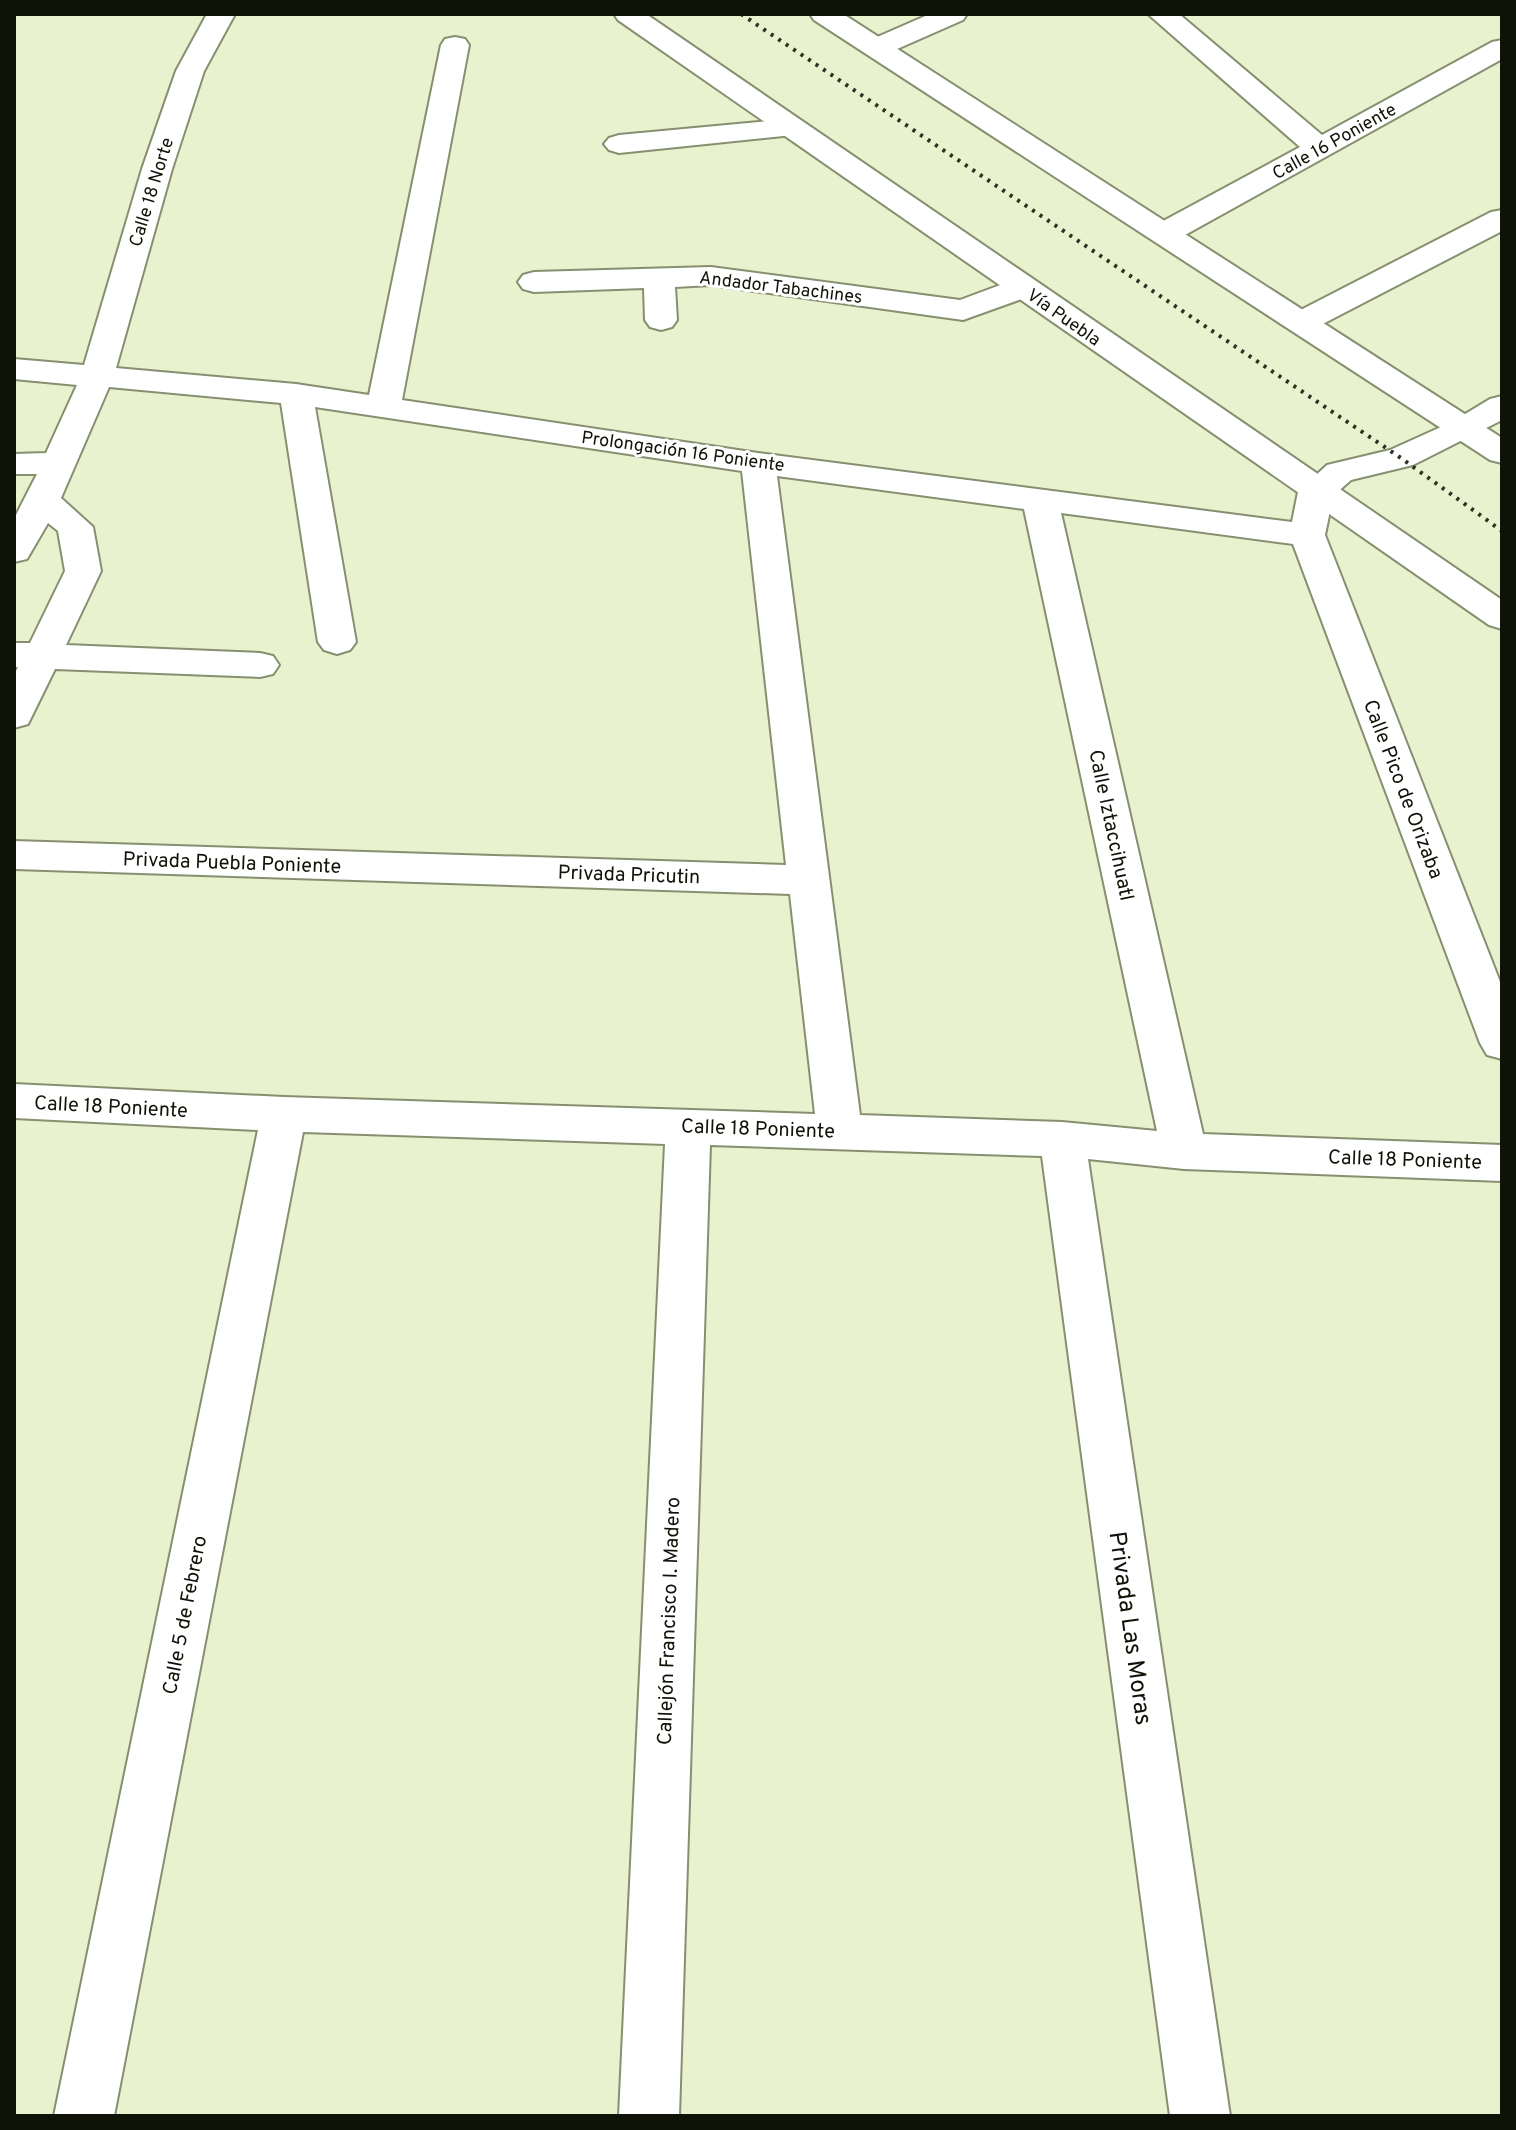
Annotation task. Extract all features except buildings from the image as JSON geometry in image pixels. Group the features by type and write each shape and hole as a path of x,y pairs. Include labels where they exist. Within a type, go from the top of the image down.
{"street":[{"name":"Calle 18 Norte","path":"14,551 42,501 97,376 157,169 190,71 221,14"},
{"name":"Vía Puebla","path":"628,14 1316,492 1502,617"},
{"path":"824,14 1502,453"},
{"path":"878,47 953,14"},
{"path":"1162,14 1320,148"},
{"path":"384,406 455,45"},
{"name":"Calle 16 Poniente","path":"1165,233 1502,48"},
{"path":"619,144 792,128"},
{"path":"1302,322 1502,219"},
{"name":"Andador Tabachines","path":"534,282 711,276 963,310 1022,288"},
{"path":"659,277 661,320"},
{"name":"Prolongación 16 Poniente","path":"14,369 296,394 758,463 1307,535"},
{"path":"296,394 337,642"},
{"path":"1307,535 1316,492 1339,472 1401,458 1464,429 1502,406"},
{"path":"14,464 58,463"},
{"path":"758,463 839,1130"},
{"name":"Calle Iztaccihuatl","path":"1040,500 1184,1151"},
{"path":"14,715 28,655 83,571 75,527 42,501"},
{"name":"Calle Pico de Orizaba","path":"1307,535 1502,1043"},
{"path":"28,655 260,665"},
{"name":"Privada Puebla Poniente","path":"14,855 451,868"},
{"name":"Privada Pricutin","path":"451,868 807,880"},
{"name":"Calle 18 Poniente","path":"14,1101 284,1114 1062,1139 1184,1151 1502,1163"},
{"name":"Calle 5 de Febrero","path":"84,2116 284,1114"},
{"name":"Callejón Francisco I. Madero","path":"649,2116 688,1126"},
{"name":"Privada Las Moras","path":"1062,1139 1200,2116"}],"railway":[{"path":"741,14 1401,458 1502,531"}]}
